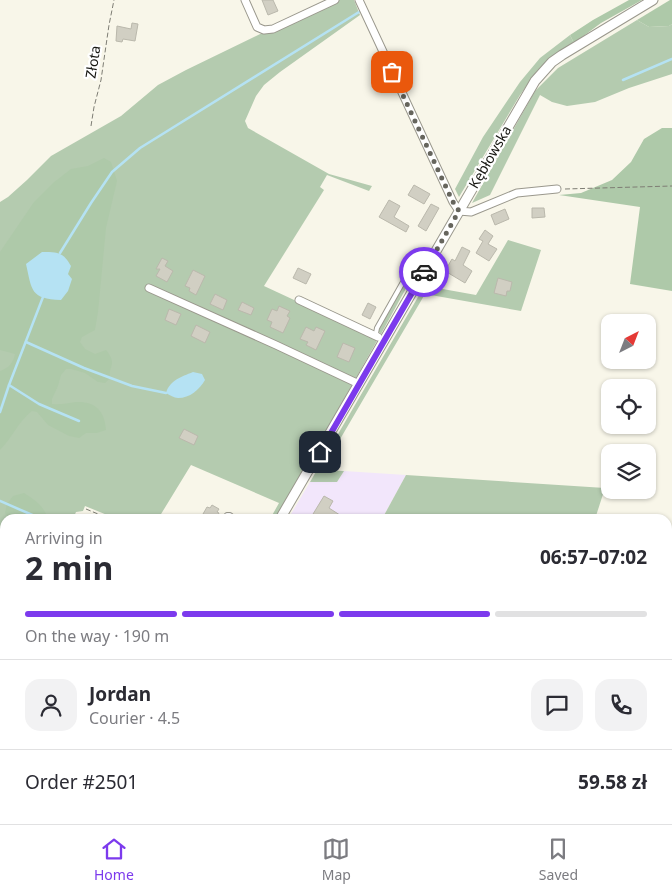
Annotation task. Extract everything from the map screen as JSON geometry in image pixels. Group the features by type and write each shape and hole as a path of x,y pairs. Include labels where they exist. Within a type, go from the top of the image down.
{"street":[{"path":"245,0 260,30 273,30 335,0"},
{"path":"359,0 449,194 459,211 471,212 517,193 557,189"},
{"name":"Kębłowska","path":"283,514 359,384 381,340 529,90 552,62 652,0"},
{"path":"149,288 359,384"},
{"path":"299,300 381,340"}],"lane":[{"path":"381,340 376,332 377,328 416,259"}],"path":[{"name":"Złota","path":"91,126 101,80 114,0"},
{"path":"557,189 672,186"},
{"path":"86,509 98,514"}],"shaded area":[{"path":"344,471 406,475 385,514 291,514 310,482 337,482"}],"green space":[{"path":"330,0 354,0 360,15 264,85 256,96 245,121 248,128 329,174 372,186 369,191 327,175 320,187 324,190 264,286 378,339 279,514 273,514 279,503 191,465 161,514 105,514 85,506 83,511 76,512 75,514 0,514 0,202 27,180 51,156 121,116 158,85"},
{"path":"629,0 642,0 601,23 574,43 570,35"},
{"path":"672,0 672,24 669,26 649,27 637,20"},
{"path":"637,20 649,27 669,26 672,24 672,74 629,88 595,102 567,106 552,102 540,95 490,195 472,203 535,91 558,68"},
{"path":"570,35 574,43 553,57 537,71 520,95 459,197 455,189 483,137 520,82 540,58"},
{"path":"662,128 672,128 672,291 630,284 640,207 559,195 581,193 612,180 631,162 644,139"},
{"path":"104,158 111,162 117,181 106,228 95,330 82,337 80,342 85,349 95,354 106,350 112,362 110,378 105,383 98,382 85,373 66,369 61,375 52,404 83,402 94,405 104,417 106,430 97,433 86,433 79,438 69,436 48,425 37,412 32,411 0,450 0,371 10,365 15,354 0,350 0,252 34,202 53,183 71,169 88,166"},
{"path":"508,240 541,250 521,311 425,294 322,470 344,471 337,482 310,482 426,286 476,295"},
{"path":"425,248 427,250 381,334 378,331"},
{"path":"406,475 601,488 601,499 597,514 385,514"},
{"path":"24,493 42,507 46,514 6,514 7,504 13,496"}],"water":[{"path":"42,252 63,255 71,266 68,274 72,279 68,291 61,300 43,298 32,287 26,264"},
{"path":"193,372 202,374 205,380 194,393 178,398 166,393 173,382"}],"building":[{"path":"262,0 273,0 278,11 268,15"},
{"path":"132,23 138,24 135,41 123,39 122,42 116,41 117,26 131,29"},
{"path":"414,185 430,194 424,204 408,195"},
{"path":"389,200 400,206 394,217 409,226 406,232 379,217"},
{"path":"431,204 439,208 426,231 418,226"},
{"path":"532,208 544,208 545,217 532,218"},
{"path":"505,209 509,219 495,225 491,215"},
{"path":"485,230 493,236 488,244 497,249 489,261 476,253 483,241 479,239"},
{"path":"462,247 470,251 463,265 472,271 465,283 445,271 452,259 455,261"},
{"path":"162,258 168,261 165,266 173,271 167,282 156,276 160,269 156,269"},
{"path":"298,268 311,274 306,284 293,278"},
{"path":"193,270 205,276 196,295 189,291 190,288 185,286"},
{"path":"498,278 512,282 510,291 507,291 506,296 494,293"},
{"path":"215,294 227,300 223,310 210,304"},
{"path":"242,302 254,308 251,315 238,310"},
{"path":"368,303 376,307 370,319 362,315"},
{"path":"279,306 290,311 287,316 290,318 283,333 270,327 272,322 267,320 272,309 277,311"},
{"path":"169,309 181,314 176,325 165,320"},
{"path":"196,325 210,332 205,343 191,336"},
{"path":"306,327 314,331 316,327 325,331 316,350 306,345 308,342 300,339"},
{"path":"343,343 355,348 349,362 337,357"},
{"path":"184,429 198,436 194,445 179,438"},
{"path":"324,496 333,501 329,508 338,514 313,514"},
{"path":"212,505 219,509 217,512 218,514 203,514 207,507 210,508"}],"waterway":[{"path":"60,253 112,172 140,148 359,12"},
{"path":"623,80 672,59"},
{"path":"0,412 43,297"},
{"path":"26,342 84,368 132,386 166,393"},
{"path":"9,385 39,404 79,421"},
{"path":"0,501 30,514"}],"way so far":[{"path":"392,72 459,211 424,272"}],"route":[{"path":"320,452 424,272"}]}
